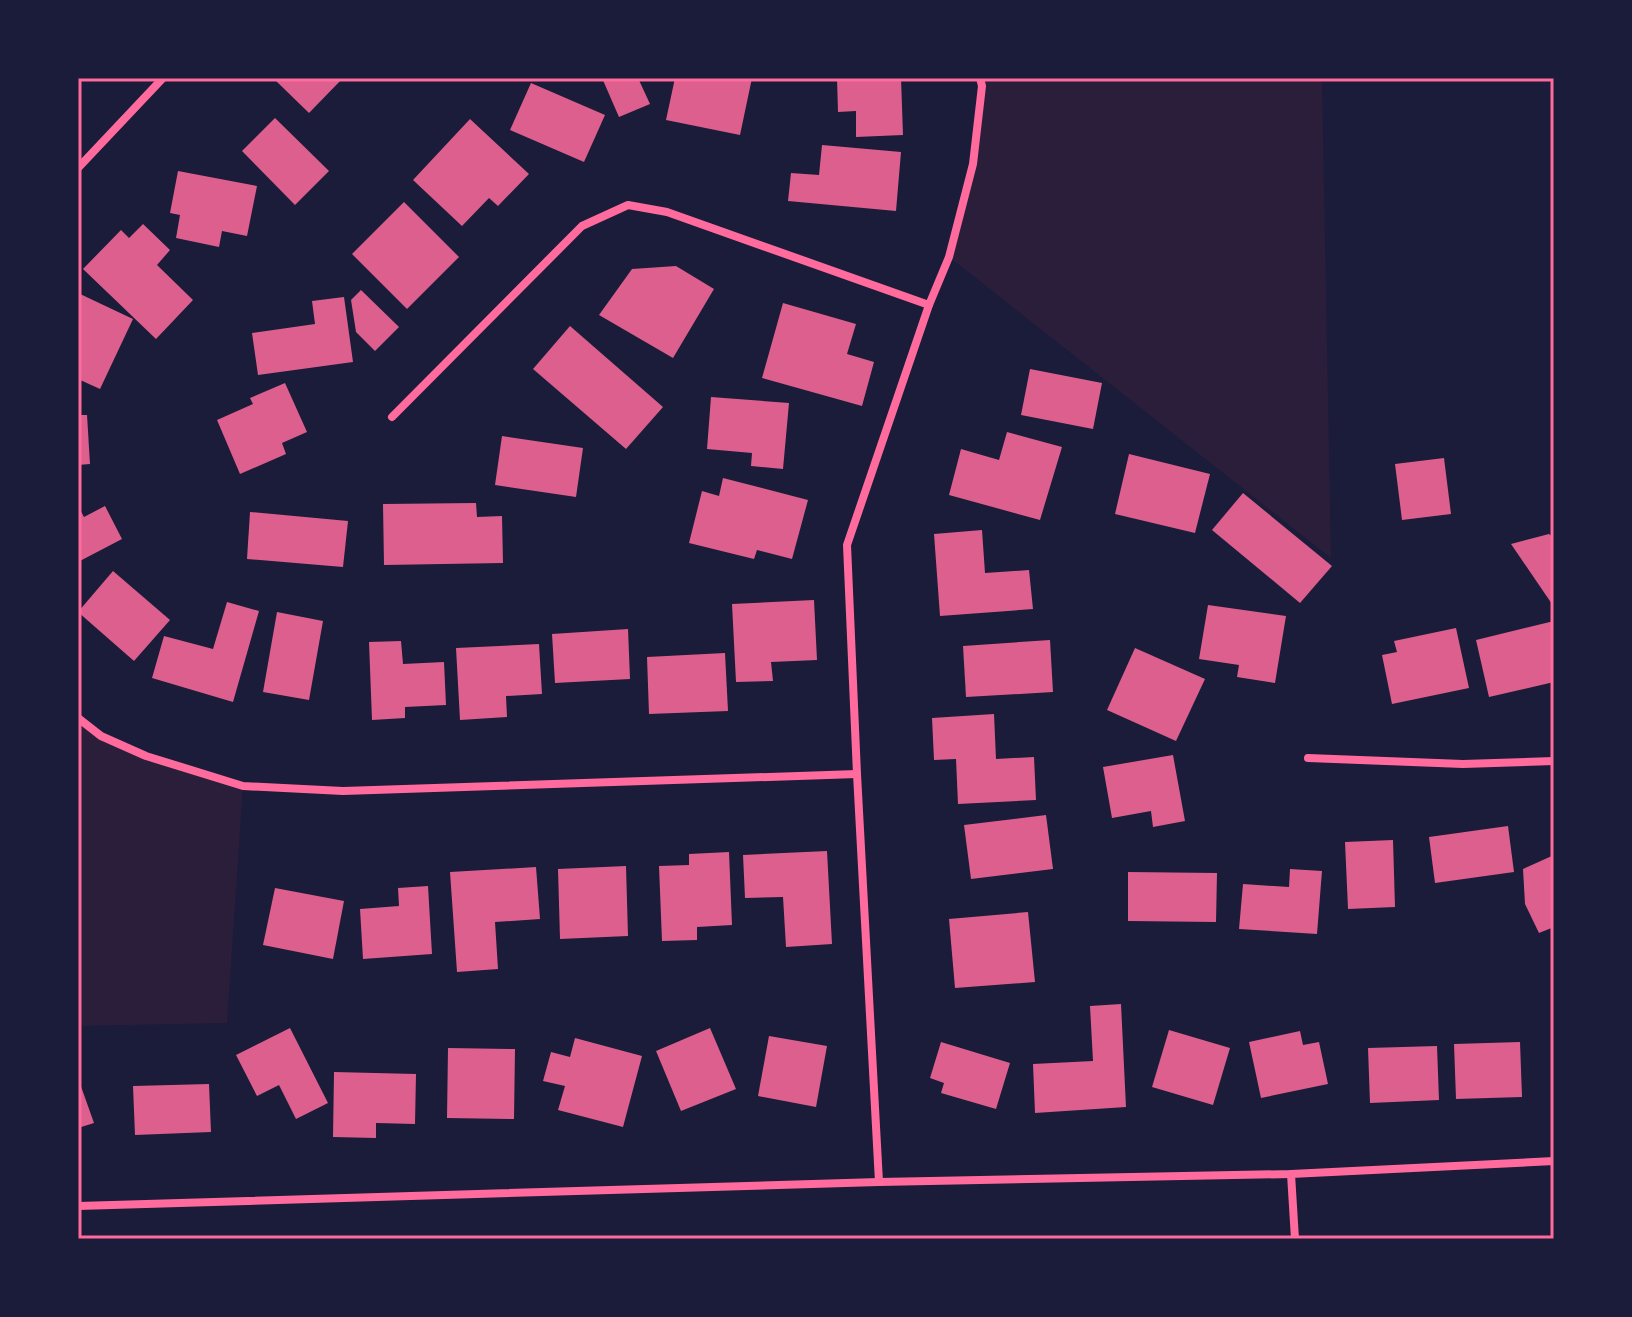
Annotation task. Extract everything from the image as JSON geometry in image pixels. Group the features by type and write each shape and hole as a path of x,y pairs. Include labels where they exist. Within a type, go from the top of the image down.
{"street":[{"path":"78,168 163,78"},
{"path":"879,1182 847,545 929,305 949,257 973,164 982,86 980,78"},
{"path":"392,417 582,226 628,205 667,212 929,305"},
{"path":"78,718 101,736 146,756 243,786 343,791 857,774"},
{"path":"1308,758 1463,764 1554,761"},
{"path":"78,1206 879,1182 1291,1174 1554,1161"},
{"path":"1291,1174 1295,1239"}],"shaded area":[{"path":"980,78 1322,78 1331,558 949,257 973,164"},
{"path":"78,718 101,736 243,786 227,1023 78,1026"}],"building":[{"path":"273,78 343,78 309,113"},
{"path":"602,78 638,78 650,104 619,117"},
{"path":"675,78 752,78 740,135 666,120"},
{"path":"837,78 901,78 903,135 856,137 856,111 838,112"},
{"path":"531,83 605,115 584,162 510,130"},
{"path":"275,118 329,171 295,205 242,151"},
{"path":"470,119 529,174 498,206 489,198 462,226 413,180"},
{"path":"822,145 901,152 896,211 788,201 791,173 819,175"},
{"path":"178,171 257,186 247,236 222,231 219,247 176,238 180,215 170,213"},
{"path":"404,202 459,257 407,309 352,254"},
{"path":"143,224 170,250 157,265 193,300 156,339 83,269 121,230 129,238"},
{"path":"676,266 714,289 673,358 599,315 632,269"},
{"path":"361,290 399,327 375,351 356,332 351,300"},
{"path":"78,293 133,319 100,389 78,379"},
{"path":"344,297 353,362 258,375 252,333 315,324 312,301"},
{"path":"783,303 856,324 847,354 874,362 862,406 762,378"},
{"path":"570,326 663,407 626,449 533,369"},
{"path":"1030,369 1102,383 1093,429 1021,415"},
{"path":"285,383 307,432 282,443 286,454 240,474 217,420 253,404 250,398"},
{"path":"711,397 789,403 783,469 751,466 752,453 707,449"},
{"path":"78,415 87,415 90,464 78,465"},
{"path":"1007,432 1062,447 1040,520 949,495 961,449 999,460"},
{"path":"502,436 583,448 576,497 495,485"},
{"path":"1129,454 1210,474 1195,533 1115,514"},
{"path":"1444,458 1451,514 1402,520 1395,464"},
{"path":"723,478 808,500 792,559 757,550 754,559 689,543 702,491 719,496"},
{"path":"1243,493 1332,566 1300,603 1212,530"},
{"path":"476,503 477,517 502,516 503,563 384,565 383,504"},
{"path":"78,506 84,517 105,506 122,539 78,562"},
{"path":"250,512 348,521 343,567 247,559"},
{"path":"982,530 985,573 1029,570 1033,609 940,616 934,534"},
{"path":"1549,534 1554,538 1554,607 1511,544"},
{"path":"113,571 170,620 134,661 78,612"},
{"path":"814,600 817,660 771,662 773,681 736,682 732,604"},
{"path":"227,602 259,611 233,702 152,678 164,636 213,649"},
{"path":"1208,605 1286,616 1275,683 1237,677 1239,665 1199,659"},
{"path":"277,612 323,621 309,700 263,692"},
{"path":"1554,621 1554,682 1489,697 1476,640"},
{"path":"1456,628 1469,688 1392,704 1382,655 1397,652 1394,641"},
{"path":"628,629 630,679 555,683 552,634"},
{"path":"1050,640 1053,692 966,697 963,646"},
{"path":"401,641 403,664 444,662 446,705 405,707 405,718 372,720 369,642"},
{"path":"539,644 542,694 506,696 507,717 460,720 456,648"},
{"path":"1135,648 1205,679 1176,741 1107,710"},
{"path":"725,653 728,711 649,714 647,657"},
{"path":"994,714 996,759 1034,757 1036,800 958,804 956,759 934,760 932,718"},
{"path":"1173,755 1185,821 1153,827 1151,811 1112,818 1103,767"},
{"path":"1046,815 1053,869 971,879 964,825"},
{"path":"1508,826 1514,872 1435,883 1429,837"},
{"path":"1393,840 1395,907 1348,909 1345,842"},
{"path":"827,851 832,944 786,947 783,897 745,898 743,855"},
{"path":"729,852 732,925 697,927 697,940 662,941 659,866 689,865 689,854"},
{"path":"1554,855 1554,927 1539,933 1525,904 1523,869"},
{"path":"626,866 628,936 560,939 558,869"},
{"path":"536,867 540,919 495,922 498,969 457,972 450,872"},
{"path":"1290,869 1322,871 1317,934 1239,929 1243,884 1289,887"},
{"path":"1128,872 1217,873 1216,922 1128,921"},
{"path":"428,886 432,954 363,959 360,909 399,906 398,888"},
{"path":"275,888 344,901 333,959 263,945"},
{"path":"1028,912 1035,982 955,988 949,919"},
{"path":"1121,1004 1126,1107 1035,1113 1033,1064 1093,1061 1090,1006"},
{"path":"290,1028 328,1103 296,1119 279,1085 257,1096 236,1055"},
{"path":"710,1028 736,1089 681,1111 656,1051"},
{"path":"1169,1030 1230,1048 1213,1105 1152,1087"},
{"path":"1300,1031 1303,1045 1319,1042 1328,1084 1261,1098 1249,1042"},
{"path":"769,1036 827,1046 816,1107 758,1096"},
{"path":"575,1038 642,1056 623,1127 558,1110 565,1086 543,1081 551,1052 570,1057"},
{"path":"941,1042 1010,1063 996,1109 941,1093 944,1083 930,1078"},
{"path":"1520,1042 1522,1097 1456,1099 1454,1044"},
{"path":"1437,1046 1439,1100 1370,1103 1368,1048"},
{"path":"448,1048 515,1049 514,1119 447,1118"},
{"path":"334,1072 416,1074 415,1124 376,1123 376,1138 333,1137"},
{"path":"78,1078 94,1123 78,1128"},
{"path":"209,1084 211,1132 135,1135 133,1086"}]}
